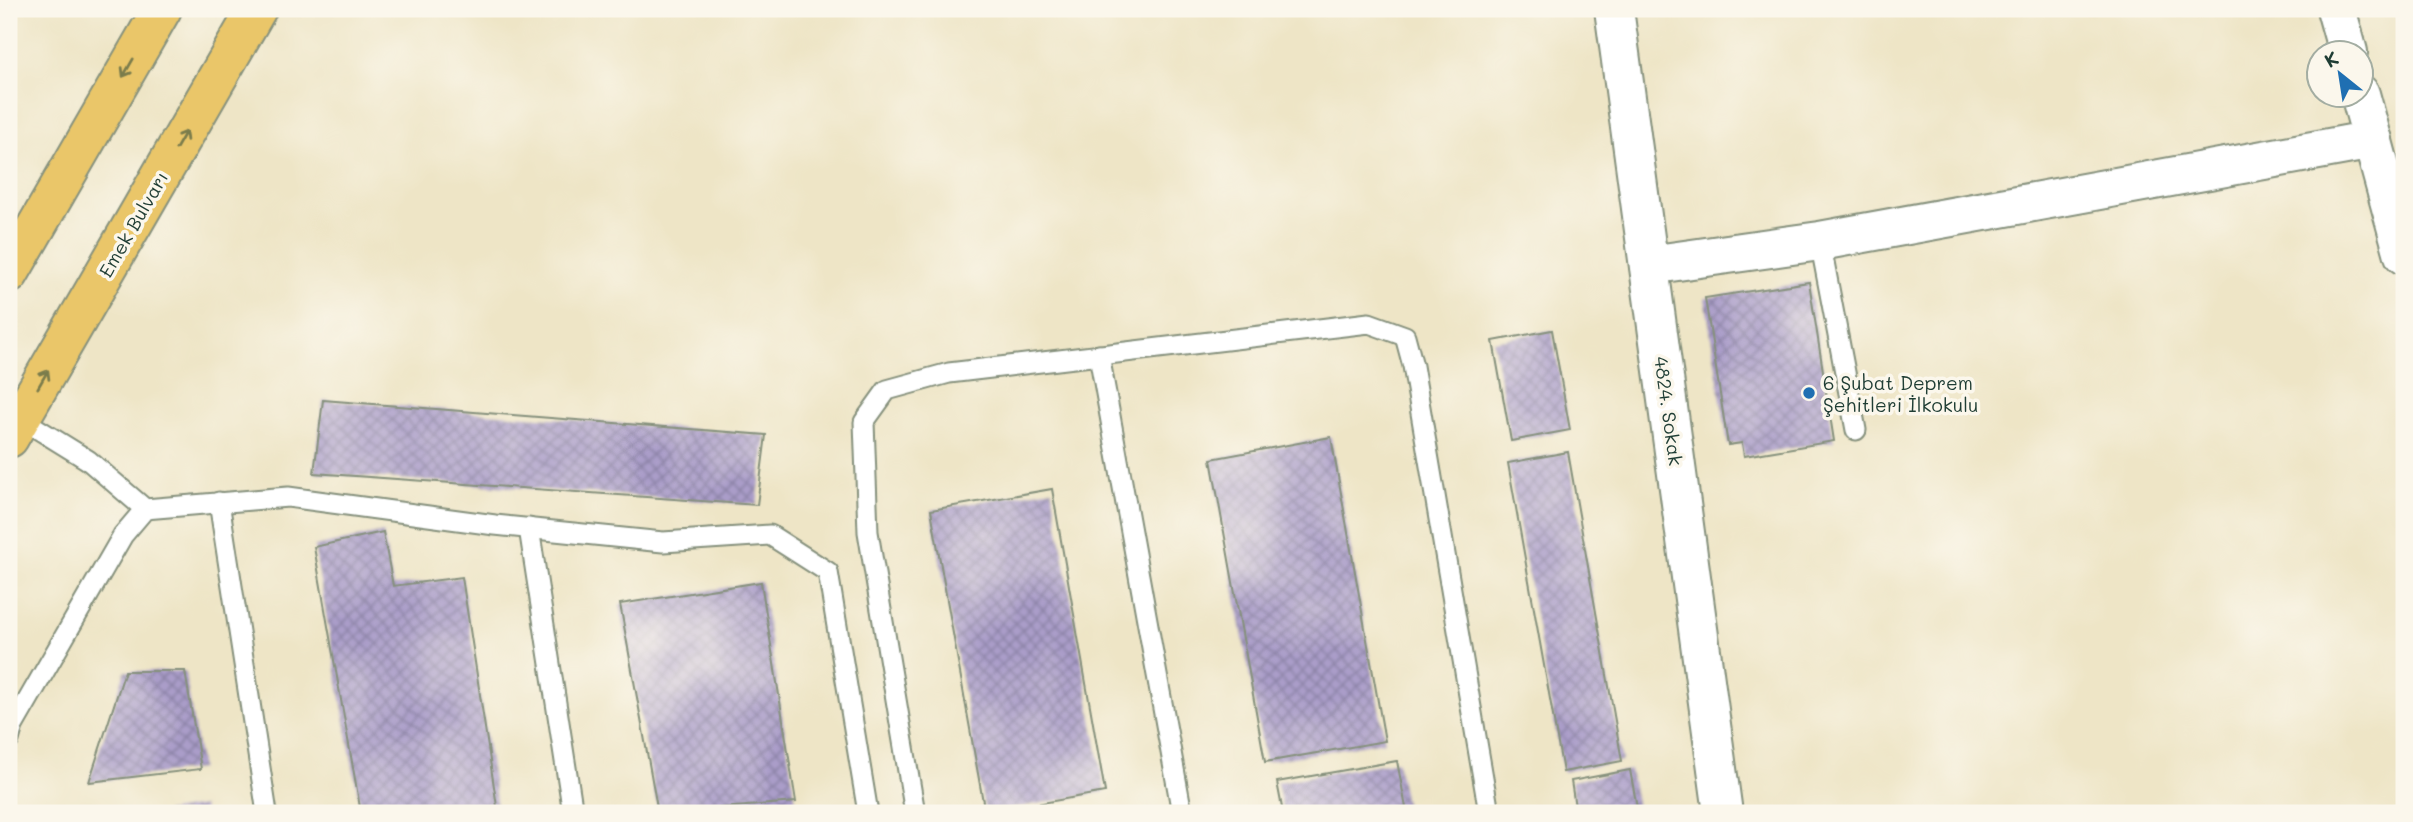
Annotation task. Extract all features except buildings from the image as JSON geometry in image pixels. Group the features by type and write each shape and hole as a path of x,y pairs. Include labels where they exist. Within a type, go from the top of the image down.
{"highway":[{"path":"9,274 162,9"},
{"name":"Emek Bulvarı","path":"15,428 257,9"}],"street":[{"name":"4824. Sokak","path":"1614,9 1723,813"},
{"path":"2336,9 2344,38"},
{"path":"2364,108 2404,255"},
{"path":"1649,265 1820,241 2372,140"}],"lane":[{"path":"1820,241 1856,430"},
{"path":"915,813 868,531 864,422 887,390 949,373 1369,323 1405,336 1413,366 1489,813"},
{"path":"1099,355 1182,813"},
{"path":"15,428 88,460 145,509"},
{"path":"9,740 13,726 124,535 145,509 288,497 663,542 770,535 828,572 868,813"},
{"path":"219,502 267,813"},
{"path":"529,528 573,813"}],"place":[{"name":"6 Şubat Deprem Şehitleri İlkokulu","path":"1809,393"}]}
